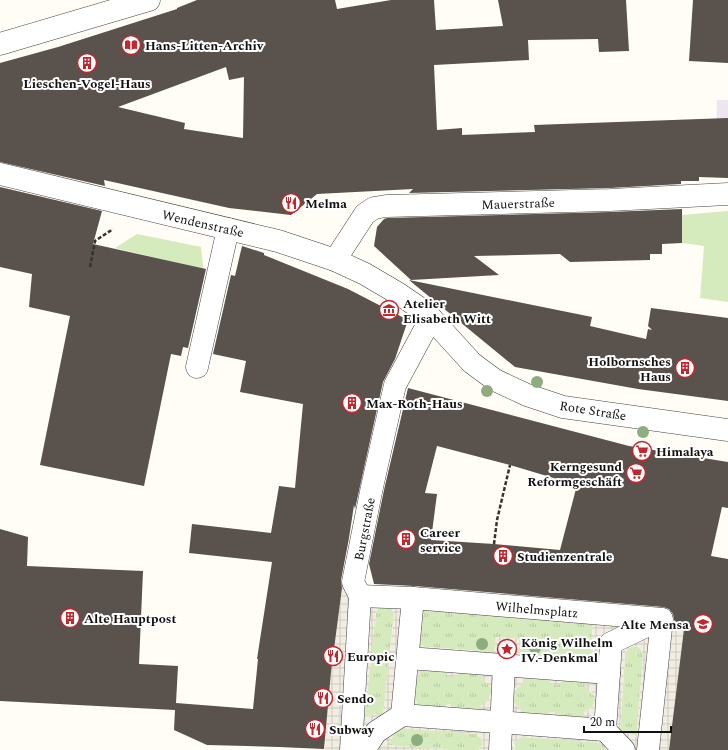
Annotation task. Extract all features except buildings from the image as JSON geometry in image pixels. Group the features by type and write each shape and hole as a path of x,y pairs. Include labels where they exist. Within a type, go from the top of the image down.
{"street":[{"path":"0,44 149,0"},
{"name":"Wendenstraße","path":"0,174 278,241 335,260 365,274 399,294"},
{"name":"Mauerstraße","path":"335,260 365,214 374,208 386,206 602,201 728,194"},
{"path":"197,367 228,229"},
{"name":"Rote Straße","path":"399,294 431,318 472,363 496,380 527,395 563,407 728,430"},
{"name":"Burgstraße","path":"352,750 360,596 353,582 372,487 395,385 431,318"},
{"name":"Wilhelmsplatz","path":"360,596 413,598 662,619"},
{"path":"402,715 413,598"},
{"path":"605,730 611,643 662,619"},
{"path":"648,750 662,619"},
{"path":"408,658 609,673"},
{"path":"500,750 504,665"},
{"path":"364,750 376,732 402,715 605,730 624,750"}],"path":[{"path":"90,267 95,241 141,208"},
{"path":"494,544 497,520 510,465"}],"shaded area":[{"path":"717,100 728,100 728,178 714,177"},
{"path":"343,579 376,589 664,609 684,629 669,750 606,750 607,743 522,737 516,740 513,745 515,750 479,750 483,741 475,734 394,728 393,737 387,745 449,750 325,750 326,717","holes":["380,606 391,607 394,614 383,715 375,714 365,718 376,612","422,608 593,621 591,652 587,658 583,659 518,654 519,639 496,637 494,652 427,647 423,646 420,640","634,646 640,648 643,655 636,737 629,733 620,732 625,654 629,648","419,670 445,671 450,677 455,677 459,672 483,674 482,680 489,685 491,689 490,697 481,705 480,711 455,710 454,706 448,704 443,707 417,707 417,701 413,699 415,678 419,676","524,677 549,679 554,685 559,685 563,680 587,682 586,688 591,691 595,697 594,705 590,710 584,712 584,719 559,718 558,714 554,712 550,712 546,715 521,715 521,708 515,705 512,699 514,689 523,684"]}],"green space":[{"path":"728,211 728,302 700,298 704,246 682,243 682,215"},
{"path":"137,234 201,247 204,274 200,268 115,248"},
{"path":"380,606 391,607 394,614 383,716 375,714 364,718 376,612"},
{"path":"422,608 593,621 591,652 587,658 583,659 518,654 519,639 496,637 495,652 426,647 423,646 420,640"},
{"path":"634,646 640,648 643,655 637,737 620,732 625,654 629,648"},
{"path":"419,670 483,674 484,679 491,688 489,699 480,712 455,710 452,705 443,707 417,708 417,701 413,699 413,679 419,676"},
{"path":"523,677 549,679 554,685 557,685 562,680 587,681 588,689 595,697 594,704 590,710 585,712 584,720 559,718 550,712 546,715 521,715 521,708 514,703 513,696 516,689 523,684"},
{"path":"393,727 475,734 481,738 483,743 479,750 449,750 386,745 390,742"},
{"path":"518,737 607,743 606,750 515,750 514,743"}],"place":[{"name":"Hans-Litten-Archiv","path":"131,45"},
{"name":"Lieschen-Vogel-Haus","path":"87,63"},
{"name":"Melma","path":"291,203"},
{"name":"Atelier Elisabeth Witt","path":"389,310"},
{"name":"Holbornsches Haus","path":"685,368"},
{"name":"Max-Roth-Haus","path":"352,403"},
{"name":"Himalaya","path":"642,451"},
{"name":"Kerngesund Reformgeschäft","path":"636,473"},
{"name":"Career service","path":"406,539"},
{"name":"Studienzentrale","path":"503,556"},
{"name":"Alte Hauptpost","path":"70,618"},
{"name":"Alte Mensa","path":"703,624"},
{"name":"König Wilhelm IV.-Denkmal","path":"507,649"},
{"name":"Europic","path":"333,656"},
{"name":"Sendo","path":"323,698"},
{"name":"Subway","path":"315,729"}]}
